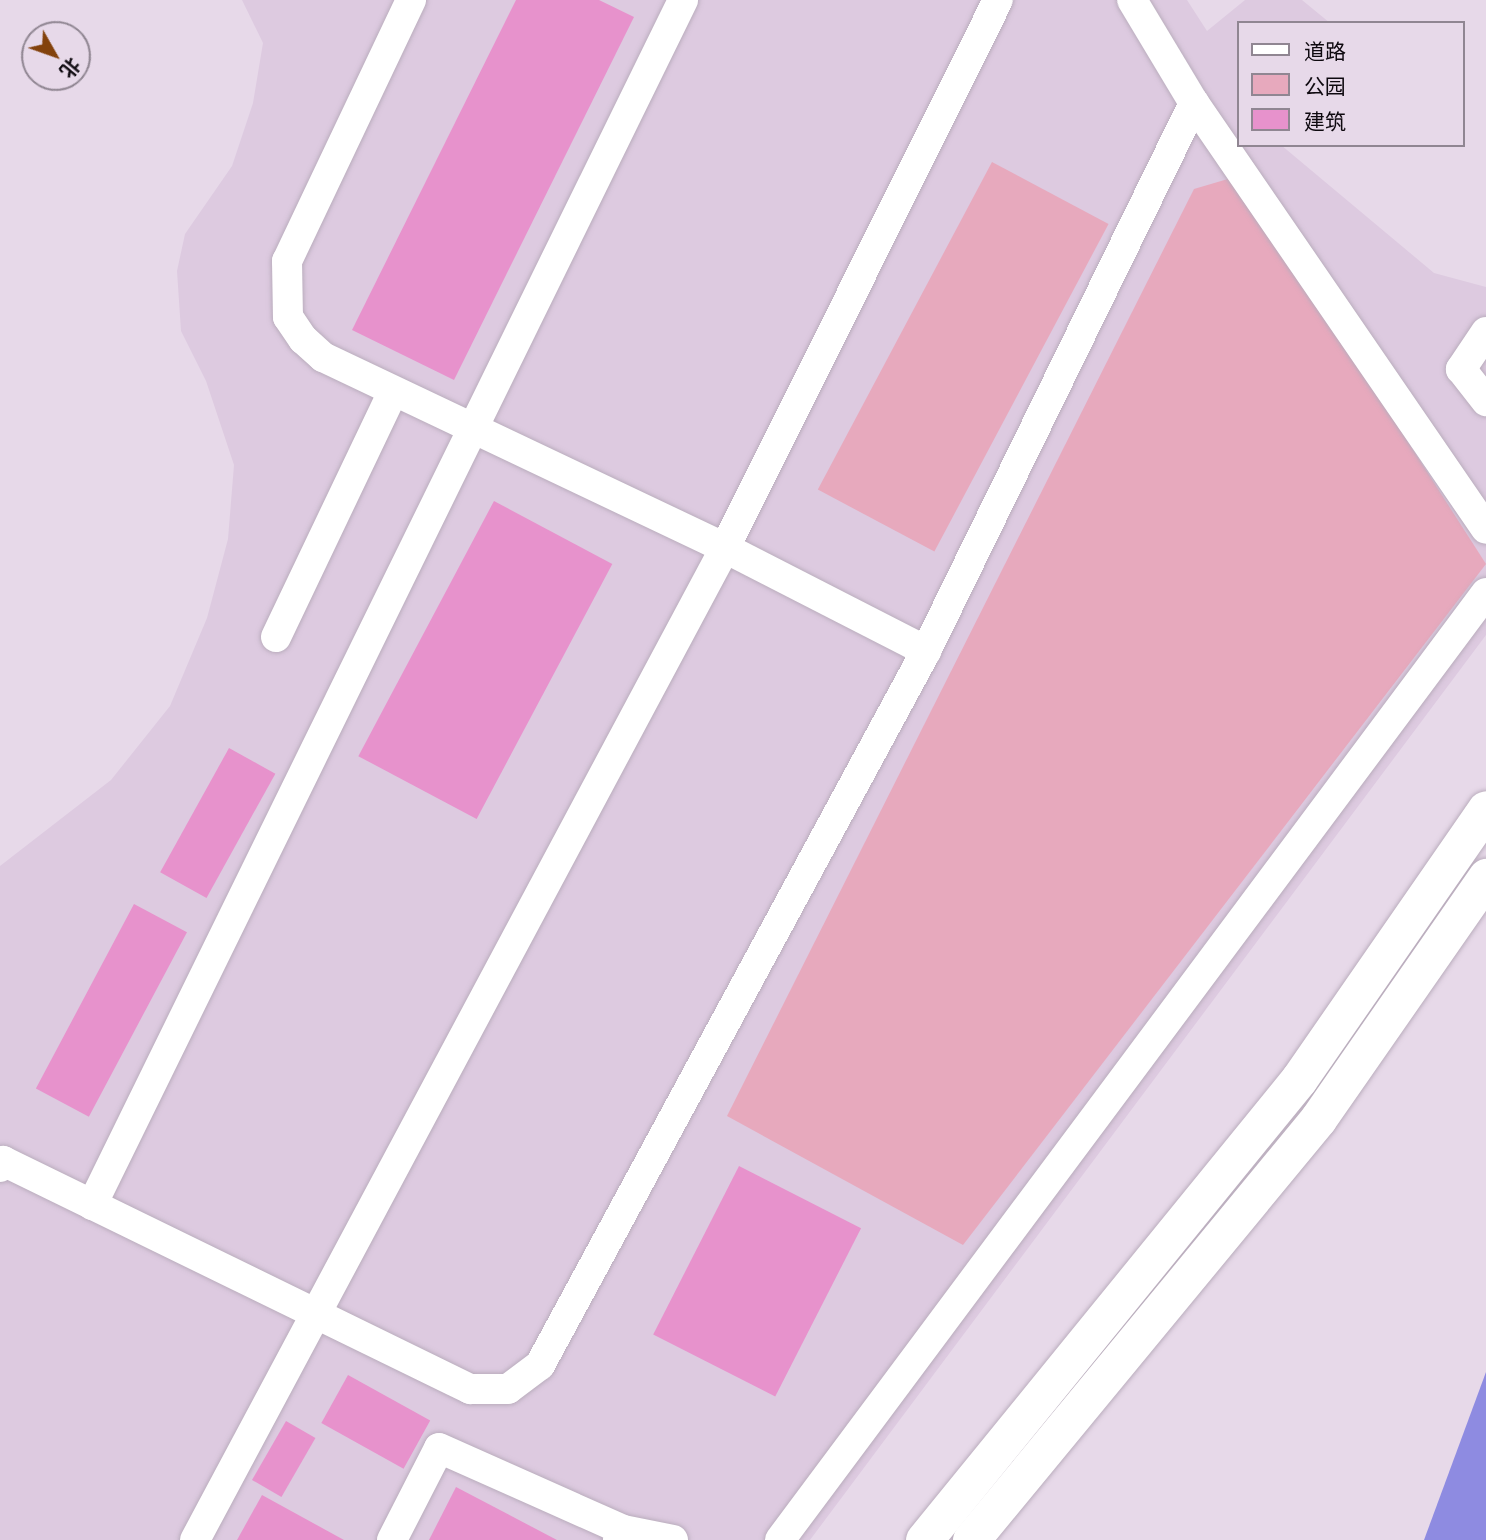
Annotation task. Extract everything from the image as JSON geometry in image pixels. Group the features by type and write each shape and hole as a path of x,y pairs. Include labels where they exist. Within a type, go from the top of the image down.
{"main road":[{"path":"924,1540 1299,1079 1486,809"},
{"path":"971,1540 1318,1119 1486,877"}],"lane":[{"path":"411,0 295,239 286,278 288,317 303,339 323,357 725,548 926,651"},
{"path":"92,1205 683,0"},
{"path":"195,1540 725,548 998,0"},
{"path":"1132,0 1194,103 1486,529"},
{"path":"0,1167 3,1161 470,1389 508,1389 540,1365 926,651 1194,103"},
{"path":"1486,332 1461,369 1486,401"},
{"path":"276,637 393,392"},
{"path":"780,1540 1486,593"},
{"path":"393,1540 439,1448 621,1535 673,1540"}],"shaded area":[{"path":"242,0 1187,0 1207,31 1245,0 1302,0 1328,21 1238,21 1238,147 1283,147 1434,273 1486,287 1486,635 810,1540 0,1540 0,866 111,780 170,706 207,618 228,539 234,465 206,381 181,331 177,271 185,234 232,166 253,103 263,43"},
{"path":"1486,1372 1486,1540 1424,1540"}],"green space":[{"path":"992,162 1109,224 934,552 818,490"},
{"path":"1238,176 1486,564 963,1245 727,1116 1194,189"}],"building":[{"path":"516,0 599,0 634,17 454,380 352,330"},
{"path":"494,501 612,564 477,819 358,756"},
{"path":"229,748 275,774 207,898 160,872"},
{"path":"134,904 187,932 89,1117 36,1089"},
{"path":"739,1166 861,1228 775,1397 653,1334"},
{"path":"348,1375 430,1421 404,1469 321,1423"},
{"path":"286,1421 315,1438 281,1497 252,1480"},
{"path":"456,1487 557,1540 429,1540"},
{"path":"262,1495 344,1540 237,1540"}]}
